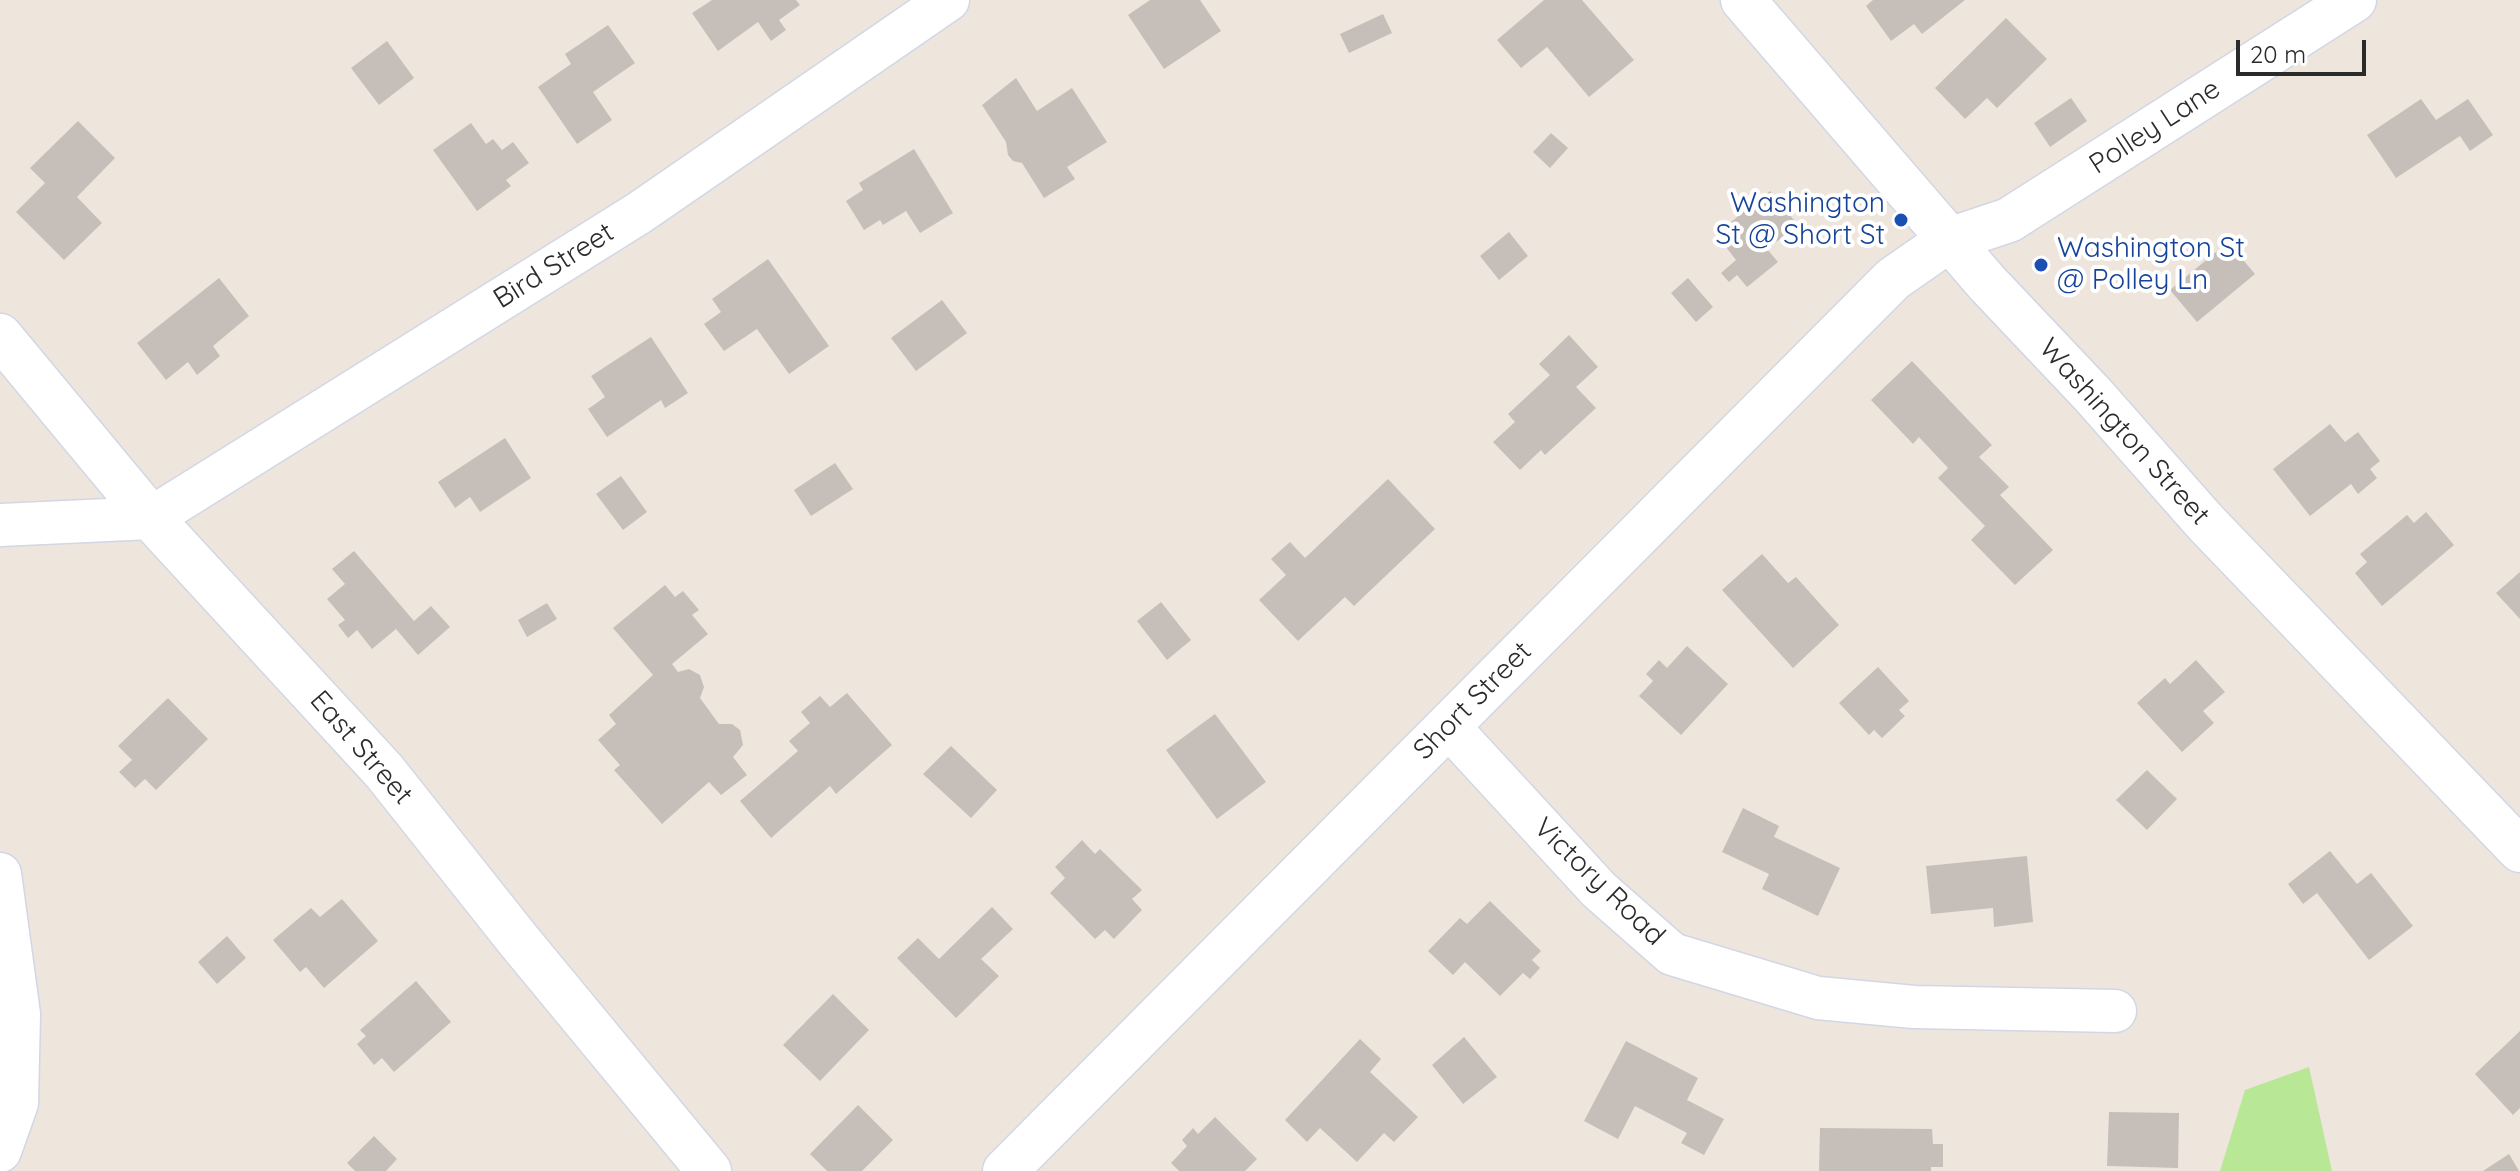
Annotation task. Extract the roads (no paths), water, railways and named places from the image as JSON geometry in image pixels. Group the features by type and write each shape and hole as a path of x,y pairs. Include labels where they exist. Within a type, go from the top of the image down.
{"street":[{"name":"Bird Street","path":"151,518 639,213 948,0"},
{"name":"Washington Street","path":"1743,0 1949,240 2093,395 2205,522 2520,850"},
{"name":"Polley Lane","path":"1949,240 2009,220 2354,0"},
{"name":"Short Street","path":"1005,1171 1893,279 1949,240"},
{"name":"East Street","path":"0,336 151,518 384,771 519,941 709,1171"},
{"path":"0,525 151,518"},
{"name":"Victory Road","path":"1448,726 1599,890 1672,954 1818,998 1914,1007 2115,1011"},
{"path":"0,874 19,1014 17,1103 0,1151"}],"place":[{"name":"Washington St @ Short St","path":"1901,220"},
{"name":"Washington St @ Polley Ln","path":"2041,265"}]}
